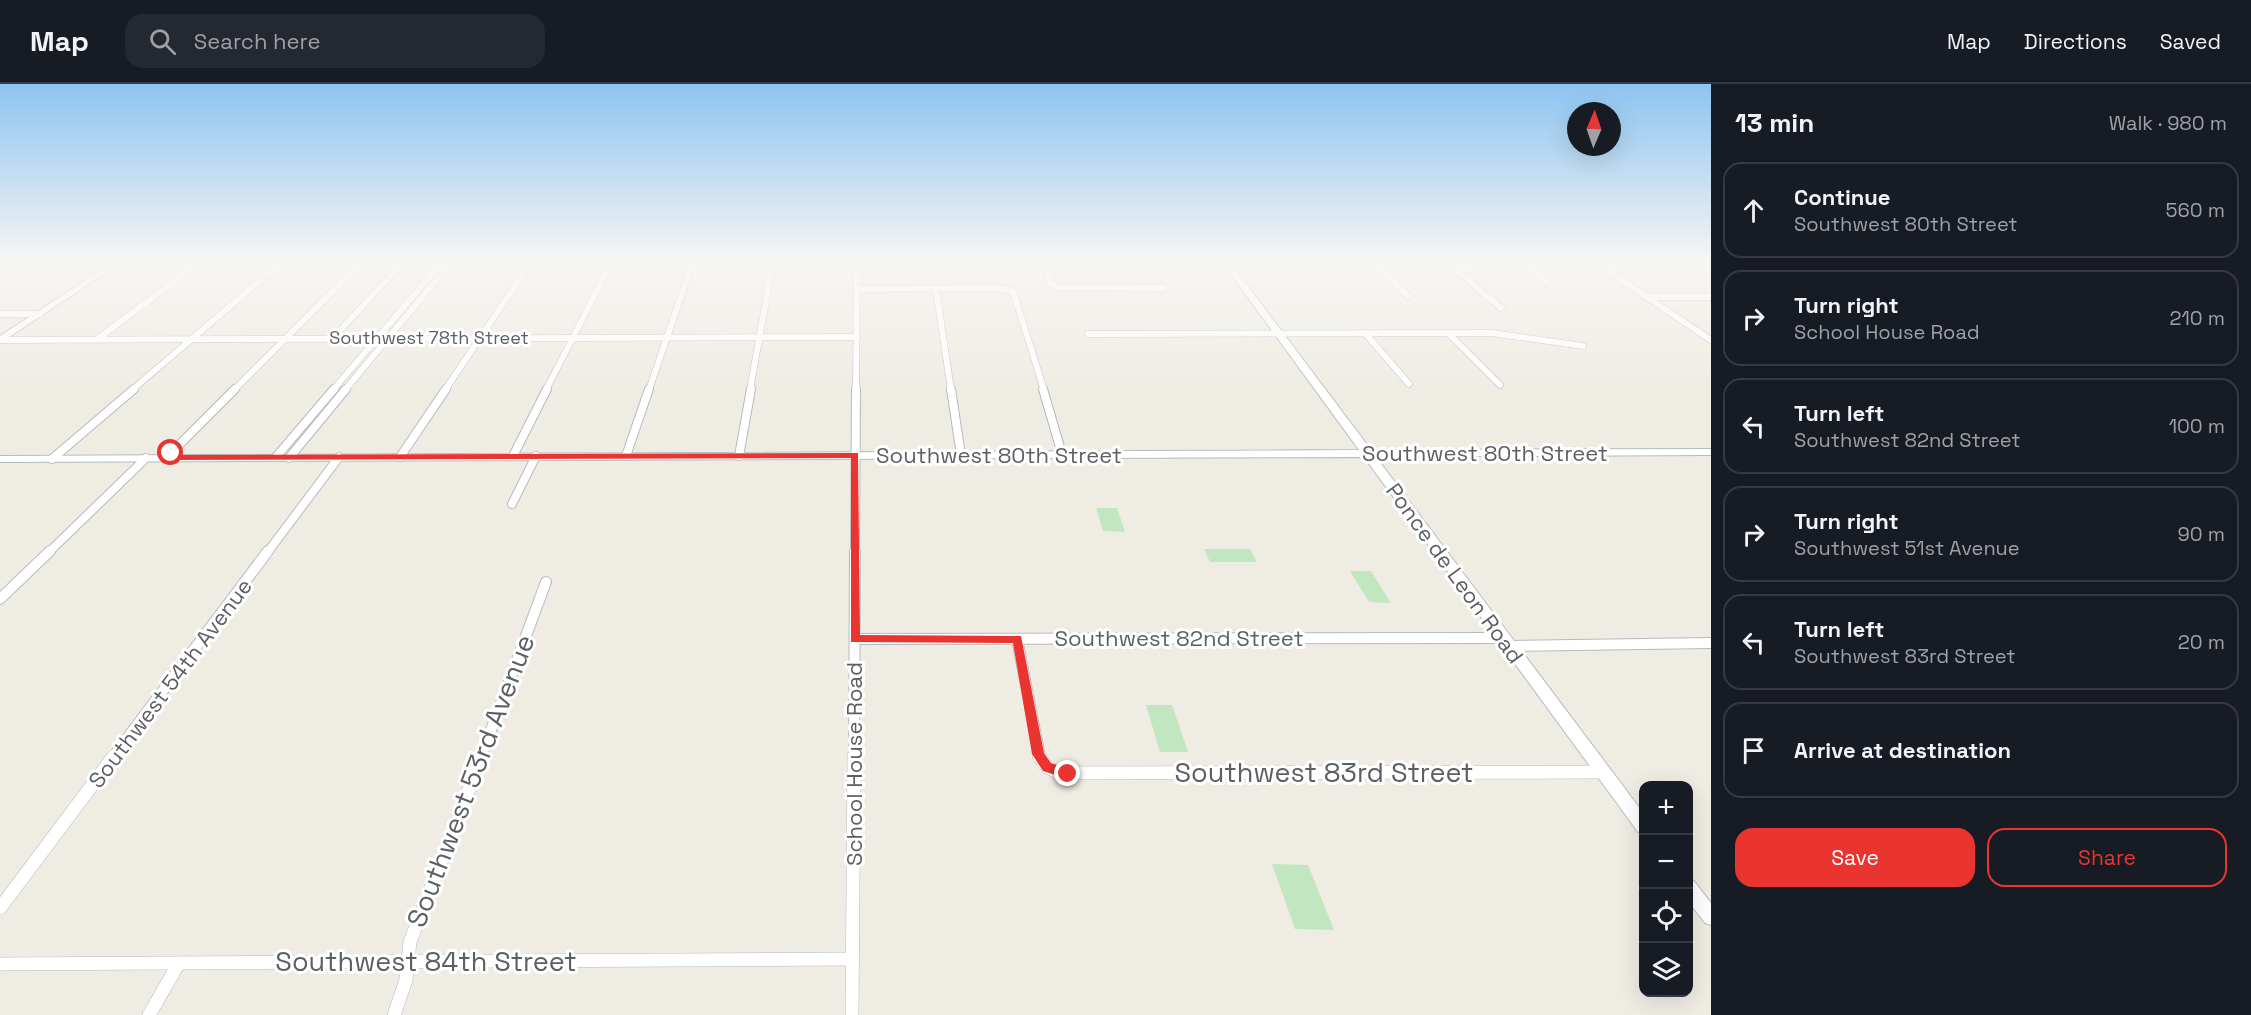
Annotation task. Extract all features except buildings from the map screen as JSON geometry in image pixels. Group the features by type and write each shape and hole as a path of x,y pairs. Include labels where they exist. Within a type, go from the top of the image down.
{"street":[{"path":"0,340 54,304"},
{"path":"96,340 144,304"},
{"path":"52,459 232,304"},
{"path":"166,458 320,304"},
{"path":"334,336 364,304"},
{"path":"276,458 406,304"},
{"path":"289,458 416,304"},
{"path":"400,457 503,304"},
{"path":"513,456 590,304"},
{"path":"626,456 678,304"},
{"path":"739,456 766,304"},
{"name":"School House Road","path":"852,1015 857,304"},
{"path":"938,304 961,455"},
{"path":"1018,304 1062,454"},
{"name":"Ponce de Leon Road","path":"1258,304 1639,820"},
{"path":"1497,304 1501,308"},
{"path":"1657,304 1711,340"},
{"path":"0,314 40,314"},
{"path":"1699,332 1711,332"},
{"path":"1365,333 1409,384"},
{"path":"1088,334 1506,334 1583,346"},
{"path":"1449,334 1500,385"},
{"name":"Southwest 78th Street","path":"0,340 285,339 334,336 377,339 857,337"},
{"name":"Southwest 80th Street","path":"0,459 1711,452"},
{"path":"512,504 536,456"},
{"name":"Southwest 54th Avenue","path":"0,908 339,457"},
{"path":"0,599 146,458"},
{"name":"Southwest 53rd Avenue","path":"393,1015 406,980 410,942 546,582"},
{"name":"Southwest 82nd Street","path":"855,639 1711,644"},
{"name":"Southwest 83rd Street","path":"1017,639 1037,750 1047,767 1068,774 1603,772"},
{"path":"1690,889 1711,917"},
{"name":"Southwest 84th Street","path":"0,964 852,959"},
{"path":"149,1015 179,963"}],"green space":[{"path":"1096,508 1117,508 1125,532 1103,531"},
{"path":"1204,549 1250,549 1257,562 1210,562"},
{"path":"1350,571 1371,571 1391,603 1369,602"},
{"path":"1146,705 1172,705 1188,752 1160,752"},
{"path":"1272,864 1308,865 1334,930 1295,929"}],"route":[{"path":"171,453 166,458 855,455 855,639 1017,639 1038,754 1047,767 1068,774"}]}
